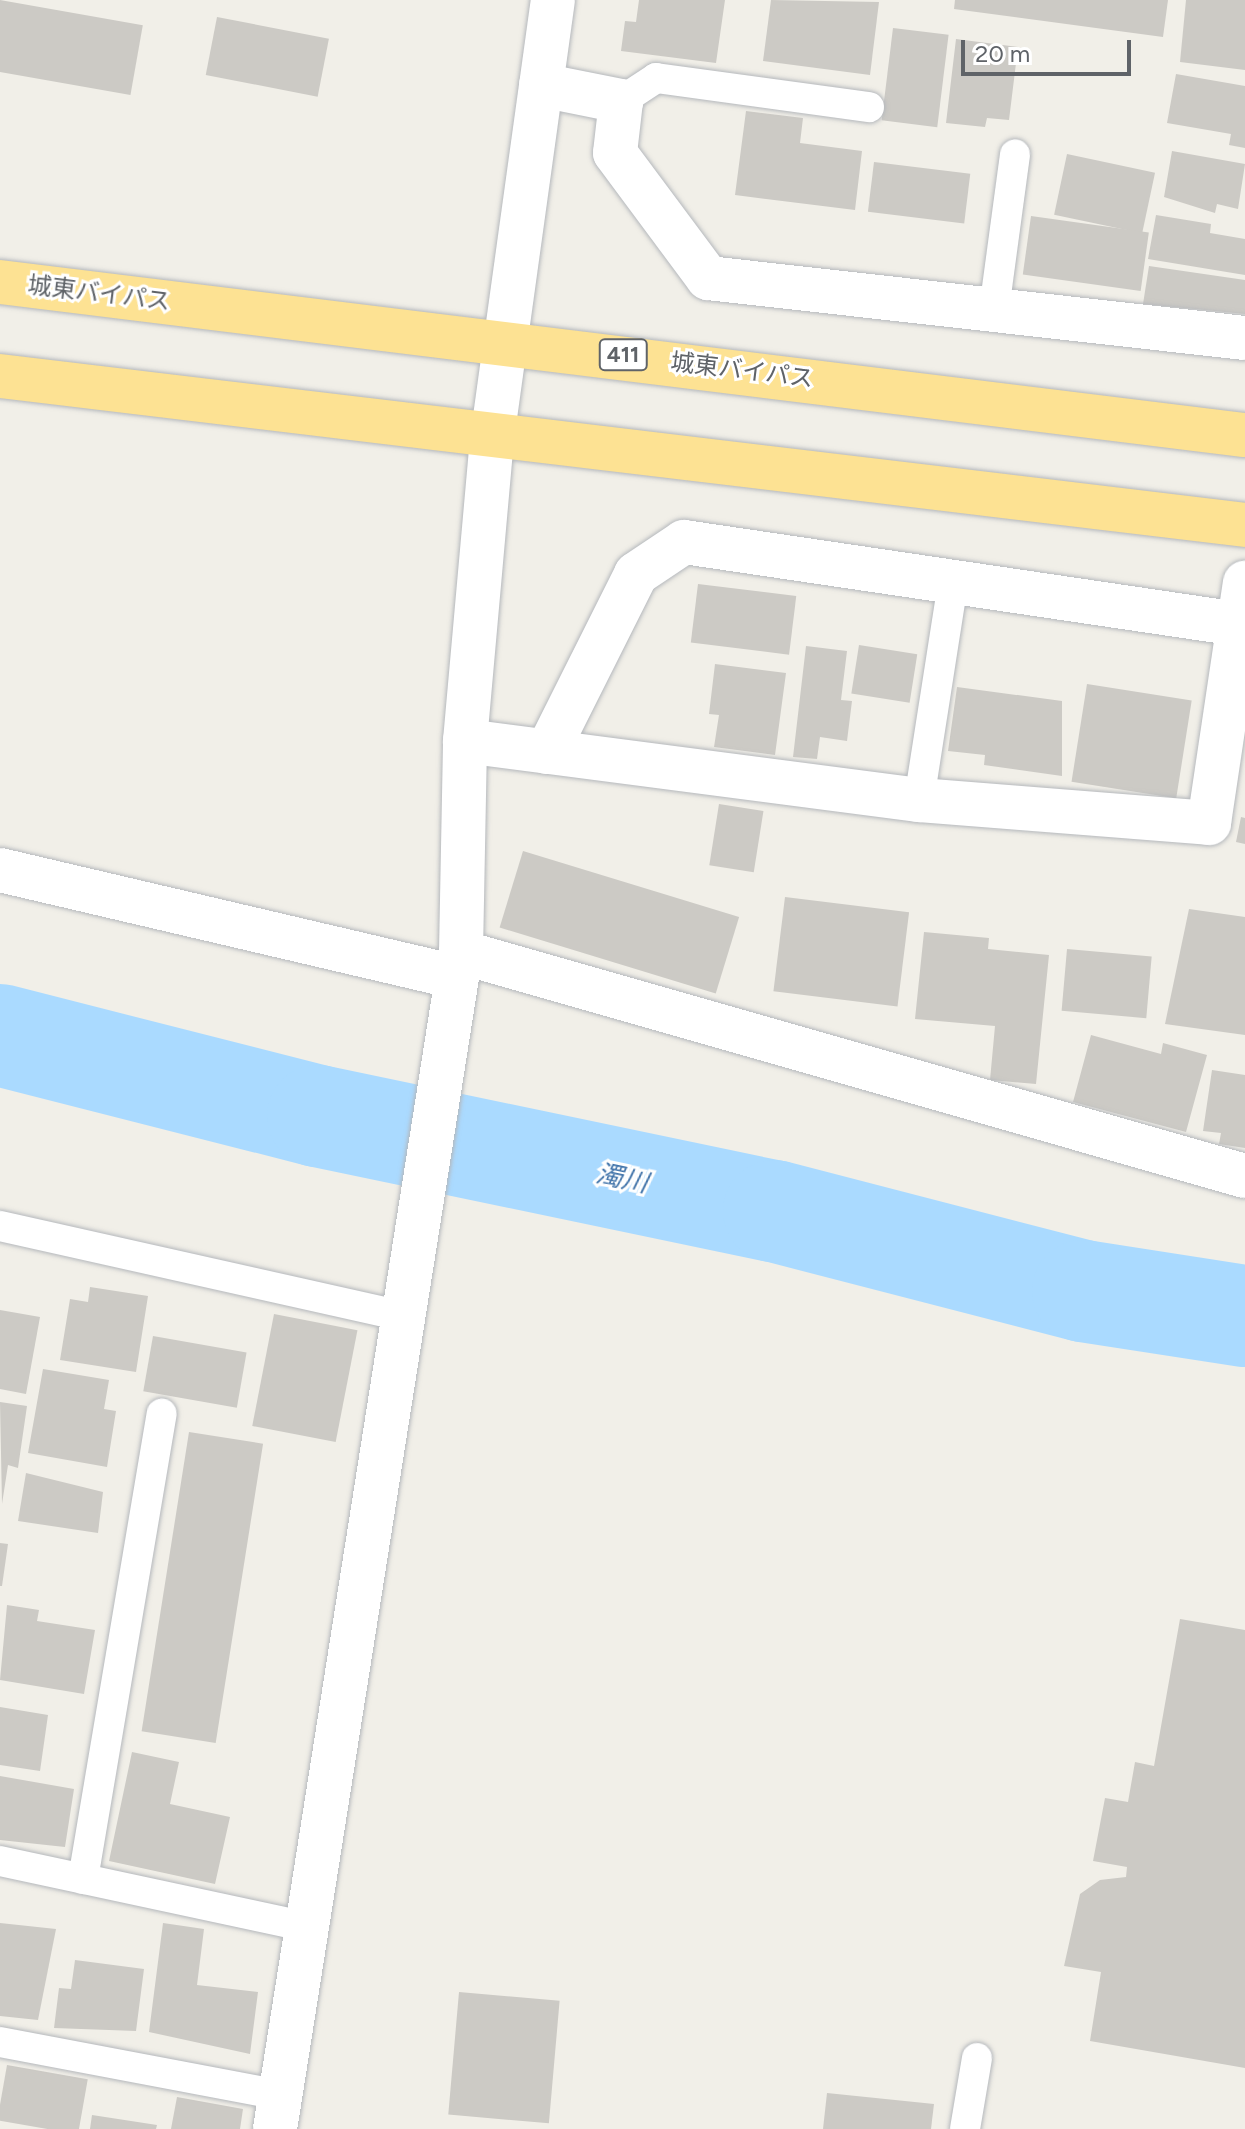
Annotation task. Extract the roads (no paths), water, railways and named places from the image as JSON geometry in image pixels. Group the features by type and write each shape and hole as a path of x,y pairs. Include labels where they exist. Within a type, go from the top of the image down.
{"highway":[{"name":"城東バイパス","path":"0,282 503,340 1245,435"},
{"path":"0,376 492,439 1245,525"}],"street":[{"path":"278,2112 398,1315 456,981 465,741 492,439 503,340 553,0"},
{"path":"541,85 621,101 615,153 708,278 1245,338"},
{"path":"465,741 547,752 919,800 1209,823 1243,611 953,582 684,542 636,574 547,752"},
{"path":"0,870 1245,1176"}],"lane":[{"path":"621,101 656,78 869,107"},
{"path":"994,310 1015,154"},
{"path":"919,800 953,582"},
{"path":"0,1226 398,1315"},
{"path":"83,1879 162,1414"},
{"path":"0,1861 304,1926"},
{"path":"0,2042 278,2112"},
{"path":"965,2129 977,2058"}],"waterway":[{"name":"濁川","path":"0,1035 318,1116 774,1211 1083,1291 1245,1316"}]}
